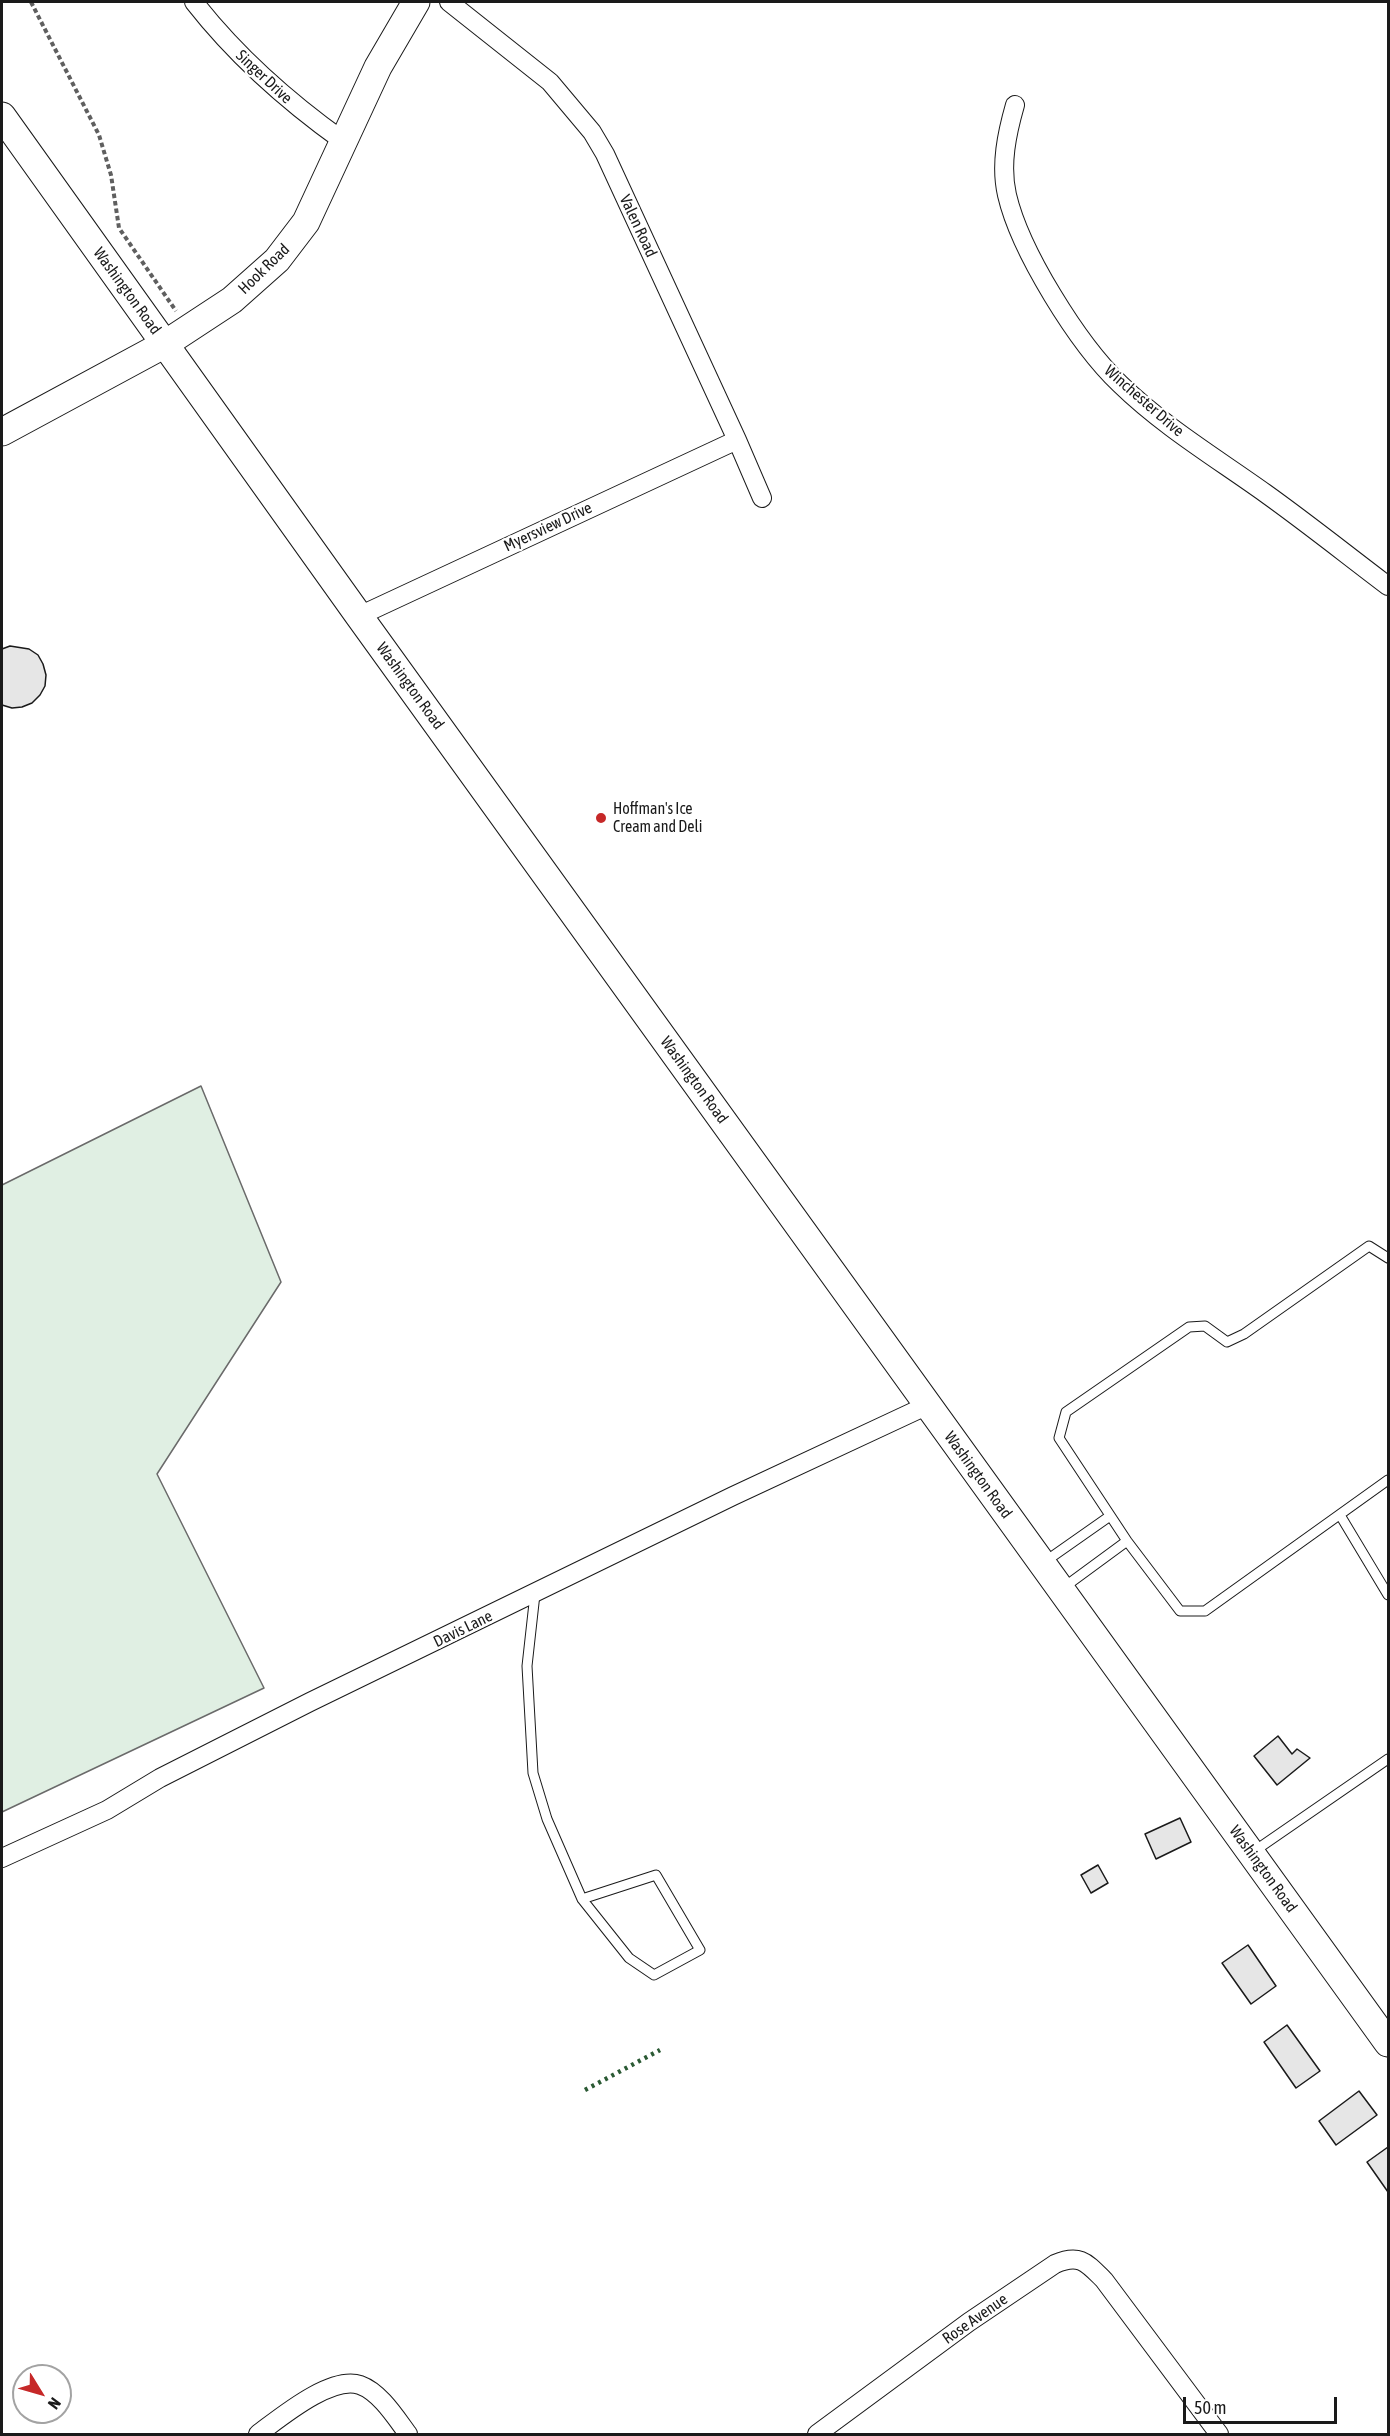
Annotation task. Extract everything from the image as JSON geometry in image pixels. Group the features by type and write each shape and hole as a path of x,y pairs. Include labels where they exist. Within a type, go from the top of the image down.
{"main road":[{"name":"Hook Road","path":"2,432 165,344 232,300 261,277 306,222 378,67 416,2"},
{"name":"Washington Road","path":"2,116 358,616 1389,2043"}],"street":[{"name":"Singer Drive","path":"195,2 217,31 249,66 296,108 343,141"},
{"name":"Valen Road","path":"449,2 550,82 592,132 605,154 762,498"},
{"name":"Winchester Drive","path":"1015,105 1009,125 1004,161 1006,193 1017,228 1075,330 1096,358 1120,384 1177,431 1389,586"},
{"name":"Myersview Drive","path":"358,616 737,440"},
{"name":"Davis Lane","path":"2,1858 107,1810 160,1778 290,1712 734,1496 928,1405"},
{"name":"Rose Avenue","path":"817,2434 969,2322 1056,2264 1068,2259 1079,2259 1089,2265 1129,2313 1219,2434"},
{"path":"258,2434 312,2396 342,2384 359,2384 372,2391 408,2433"}],"lane":[{"path":"1389,1258 1369,1246 1244,1334 1227,1342 1205,1326 1189,1327 1066,1412 1059,1437 1126,1541 1180,1611 1205,1611 1389,1480"},
{"path":"1340,1515 1388,1596"},
{"path":"1042,1563 1110,1516"},
{"path":"1061,1590 1126,1541"},
{"path":"535,1594 527,1666 533,1773 547,1819 582,1899 629,1958 654,1975 700,1950 656,1875 582,1899"},
{"path":"1251,1854 1389,1759"}],"path":[{"path":"31,2 99,135 111,175 119,228 189,328"}],"green space":[{"path":"201,1086 281,1282 157,1474 264,1688 2,1812 2,1185"}],"building":[{"path":"10,646 29,649 38,655 46,675 45,686 40,695 32,703 22,707 12,708 2,705 2,649"},
{"path":"1278,1736 1292,1754 1297,1749 1310,1758 1277,1785 1254,1756"},
{"path":"1180,1818 1191,1842 1156,1859 1145,1834"},
{"path":"1098,1865 1108,1883 1091,1893 1081,1875"},
{"path":"1248,1945 1276,1986 1251,2004 1222,1963"},
{"path":"1287,2025 1320,2071 1296,2088 1264,2042"},
{"path":"1359,2091 1377,2115 1336,2145 1319,2121"},
{"path":"1388,2147 1388,2192 1367,2162"}],"hedge":[{"path":"585,2090 660,2050"}],"place":[{"name":"Hoffman's Ice Cream and Deli","path":"601,818"}]}
